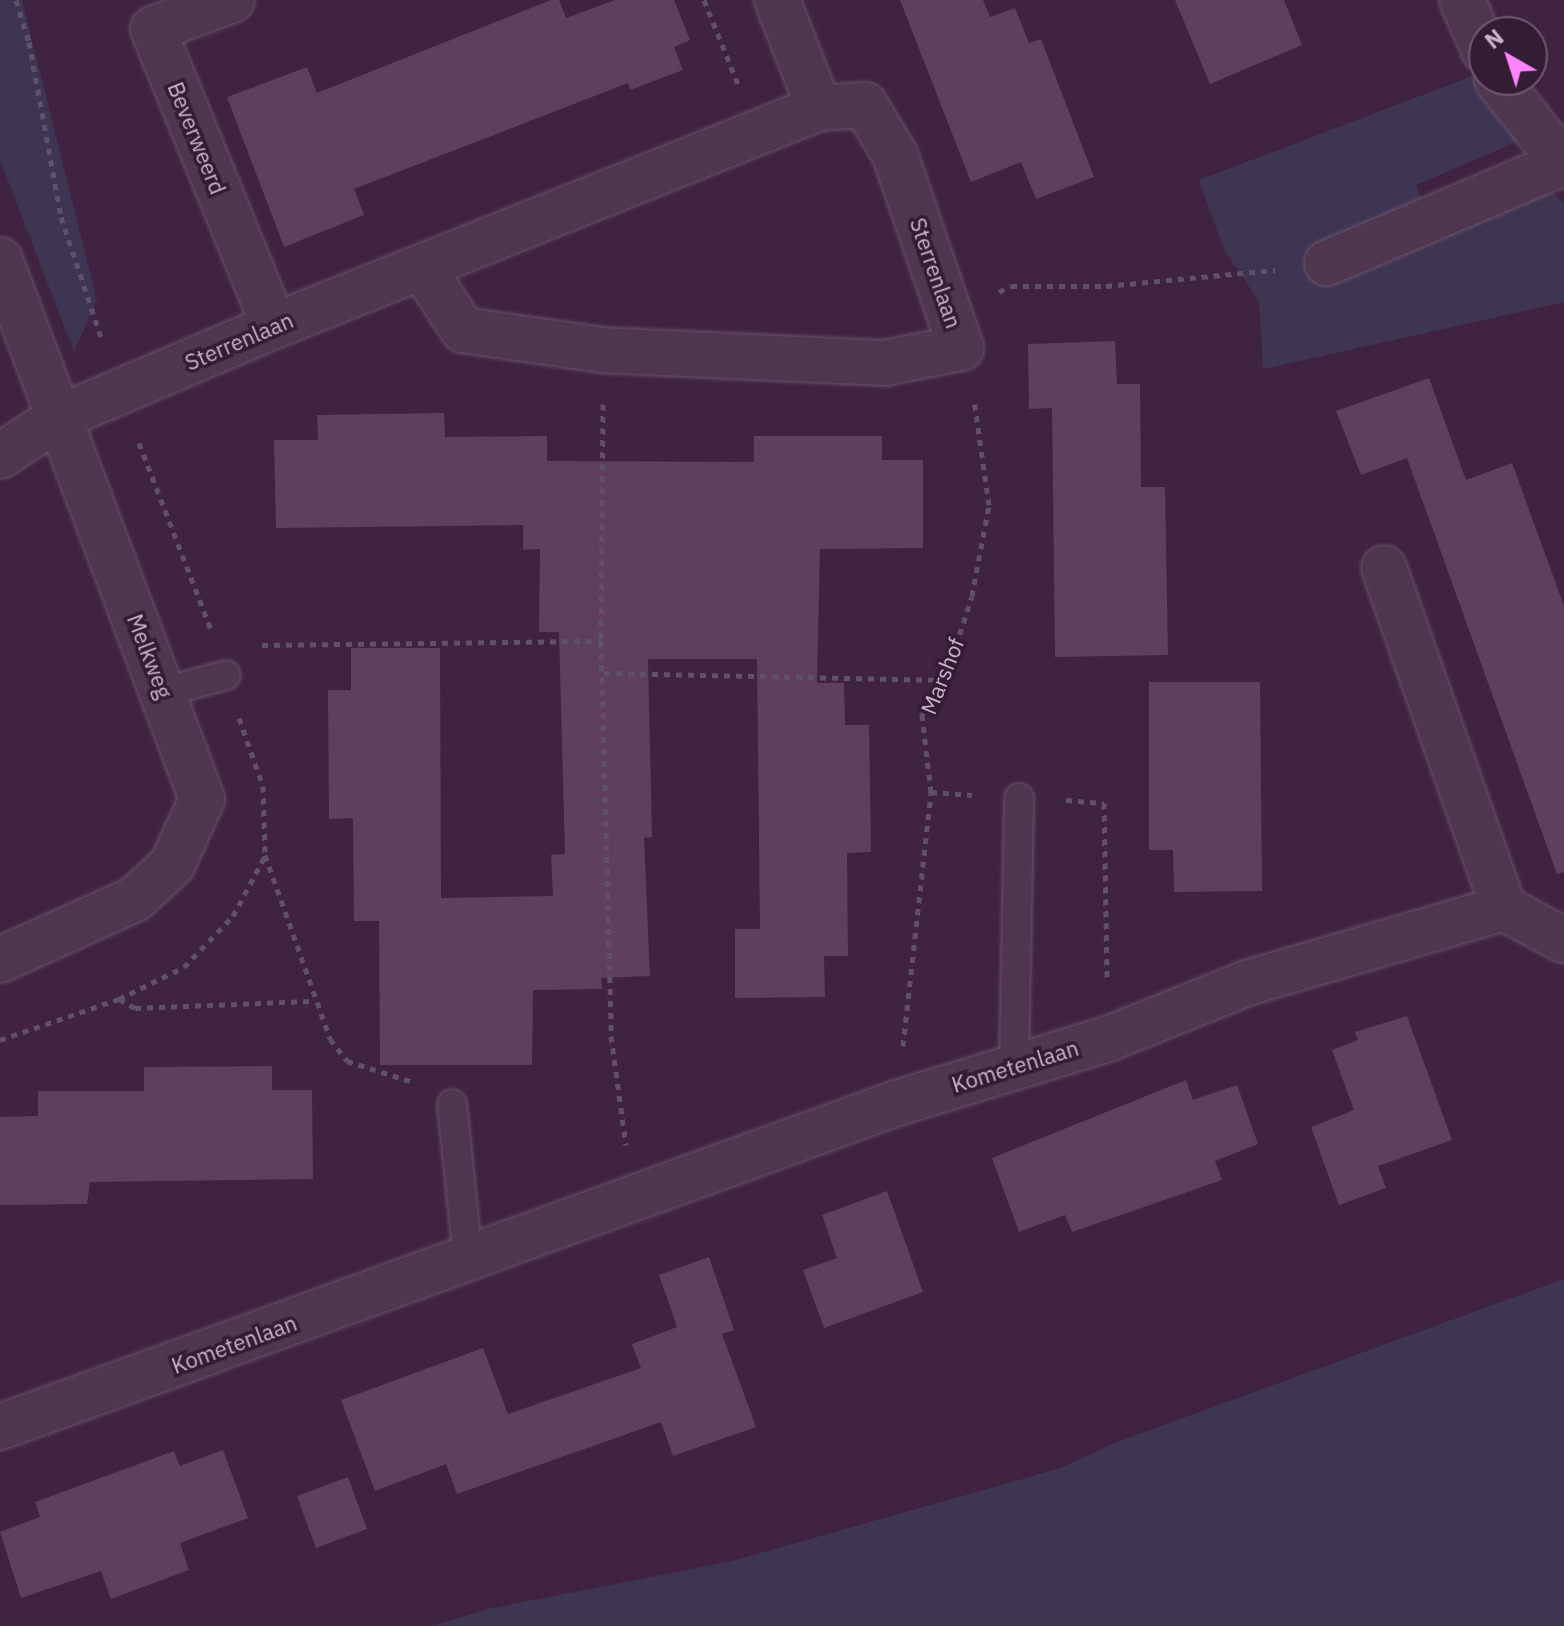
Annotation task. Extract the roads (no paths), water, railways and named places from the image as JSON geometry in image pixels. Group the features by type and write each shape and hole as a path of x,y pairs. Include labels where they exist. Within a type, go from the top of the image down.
{"street":[{"name":"Beverweerd","path":"232,0 153,29 274,326"},
{"path":"777,0 819,108"},
{"path":"1327,263 1563,163 1510,96"},
{"name":"Sterrenlaan","path":"0,456 58,418 274,326 819,108 865,105 895,155 956,331 884,363 603,350 463,330 422,267"},
{"name":"Melkweg","path":"0,260 202,799 172,865 135,899 0,960"},
{"path":"1384,568 1504,908 1563,940"},
{"name":"Kometenlaan","path":"0,1427 897,1103 1014,1063 1108,1039 1247,983 1504,908"}],"lane":[{"path":"164,692 226,675"},
{"path":"1014,1063 1019,798"},
{"path":"452,1104 468,1259"}]}
